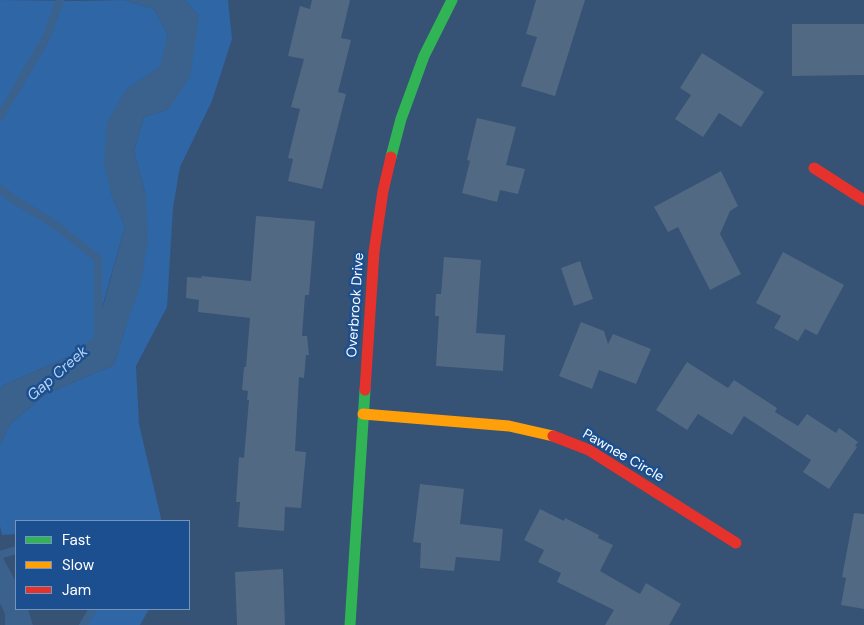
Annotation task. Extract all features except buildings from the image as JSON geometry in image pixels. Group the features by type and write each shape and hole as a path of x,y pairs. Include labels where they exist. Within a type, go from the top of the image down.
{"street":[{"name":"Overbrook Drive","path":"350,625 374,252 383,191 401,119 424,56 452,0"},
{"path":"814,168 864,200"},
{"name":"Pawnee Circle","path":"363,414 509,426 558,438 589,450 736,543"}],"shaded area":[{"path":"0,0 124,0 154,9 168,35 161,66 126,90 111,194 125,226 91,347 4,385 0,390"},
{"path":"185,0 228,0 232,39 212,101 180,167 173,208 167,307 136,366 139,424 161,520 15,520 15,534 2,535 0,526 0,445 10,424 46,394 114,365 125,329 146,196 134,151 144,117 169,109 199,16"},
{"path":"94,610 148,610 140,625 82,625"}],"water":[{"path":"124,0 185,0 199,16 190,77 169,109 144,117 134,151 146,196 148,240 140,287 114,365 46,394 10,424 0,445 0,390 4,385 91,347 106,296 125,226 111,194 104,162 107,122 126,90 160,66 168,35 154,9"},
{"path":"0,552 15,580 15,610 28,610 33,625 5,625 5,614 0,603"}],"waterway":[{"name":"Gap Creek","path":"0,117 46,38 60,0"},
{"name":"Gap Creek","path":"0,189 57,226 98,259 98,339 79,355"},
{"path":"0,555 15,550"},
{"path":"83,625 92,610"}],"traffic: fast":[{"path":"391,157 401,119 424,56 452,0"},
{"path":"350,625 365,390"}],"traffic: slow":[{"path":"363,414 509,426 553,436"}],"traffic: jam":[{"path":"365,390 374,252 383,191 391,157"},
{"path":"814,168 864,200"},
{"path":"553,436 589,450 736,543"}]}
